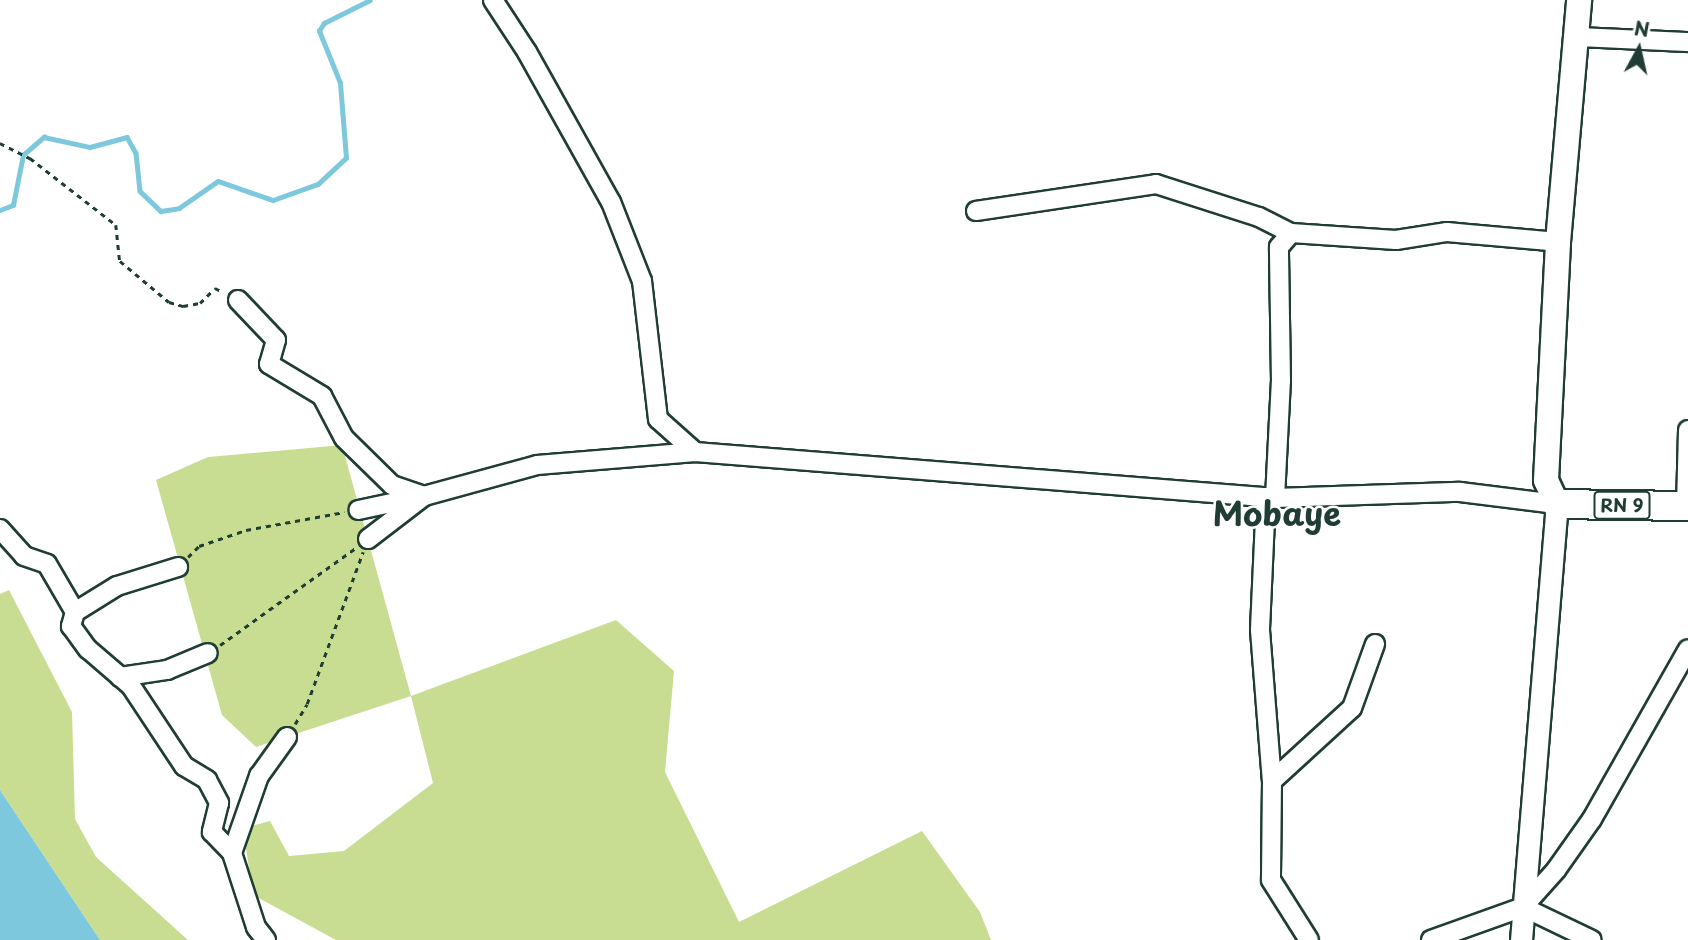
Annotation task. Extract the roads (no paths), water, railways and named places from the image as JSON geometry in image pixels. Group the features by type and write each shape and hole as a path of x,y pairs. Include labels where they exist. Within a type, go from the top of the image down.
{"main road":[{"path":"1557,504 1546,480 1558,242 1578,0"},
{"name":"RN 9","path":"1557,504 1687,506"}],"street":[{"path":"493,0 527,52 611,202 642,281 658,419 695,452"},
{"path":"1577,37 1688,42"},
{"path":"976,211 1156,184 1259,217 1291,233 1396,240 1447,232 1558,242"},
{"path":"1291,233 1279,247 1281,381 1260,630 1272,781 1271,880 1309,940"},
{"path":"238,300 276,340 269,364 322,396 344,438 392,485 424,496"},
{"path":"1687,506 1688,430"},
{"path":"358,510 424,496 537,465 695,452 1270,498 1460,492 1557,504 1521,940"},
{"path":"368,539 424,496"},
{"path":"0,529 24,556 47,564 75,612"},
{"path":"178,567 117,586 75,612 71,626 88,649 120,677 184,766 207,780 219,803 212,832 232,853 256,927 267,940"},
{"path":"1272,781 1352,708 1375,644"},
{"path":"1431,940 1523,907 1556,870 1592,819 1688,649"},
{"path":"120,677 167,670 208,653"},
{"path":"232,853 260,776 287,737"},
{"path":"1523,907 1592,940"}],"water":[{"path":"0,790 100,940 0,940"}],"waterway":[{"path":"0,210 13,205 23,155 44,137 90,147 127,137 136,153 140,191 161,211 179,208 218,181 273,200 318,184 346,158 340,83 319,31 324,23 370,0"}],"district":[{"name":"Mobaye","path":"1277,513"}]}
